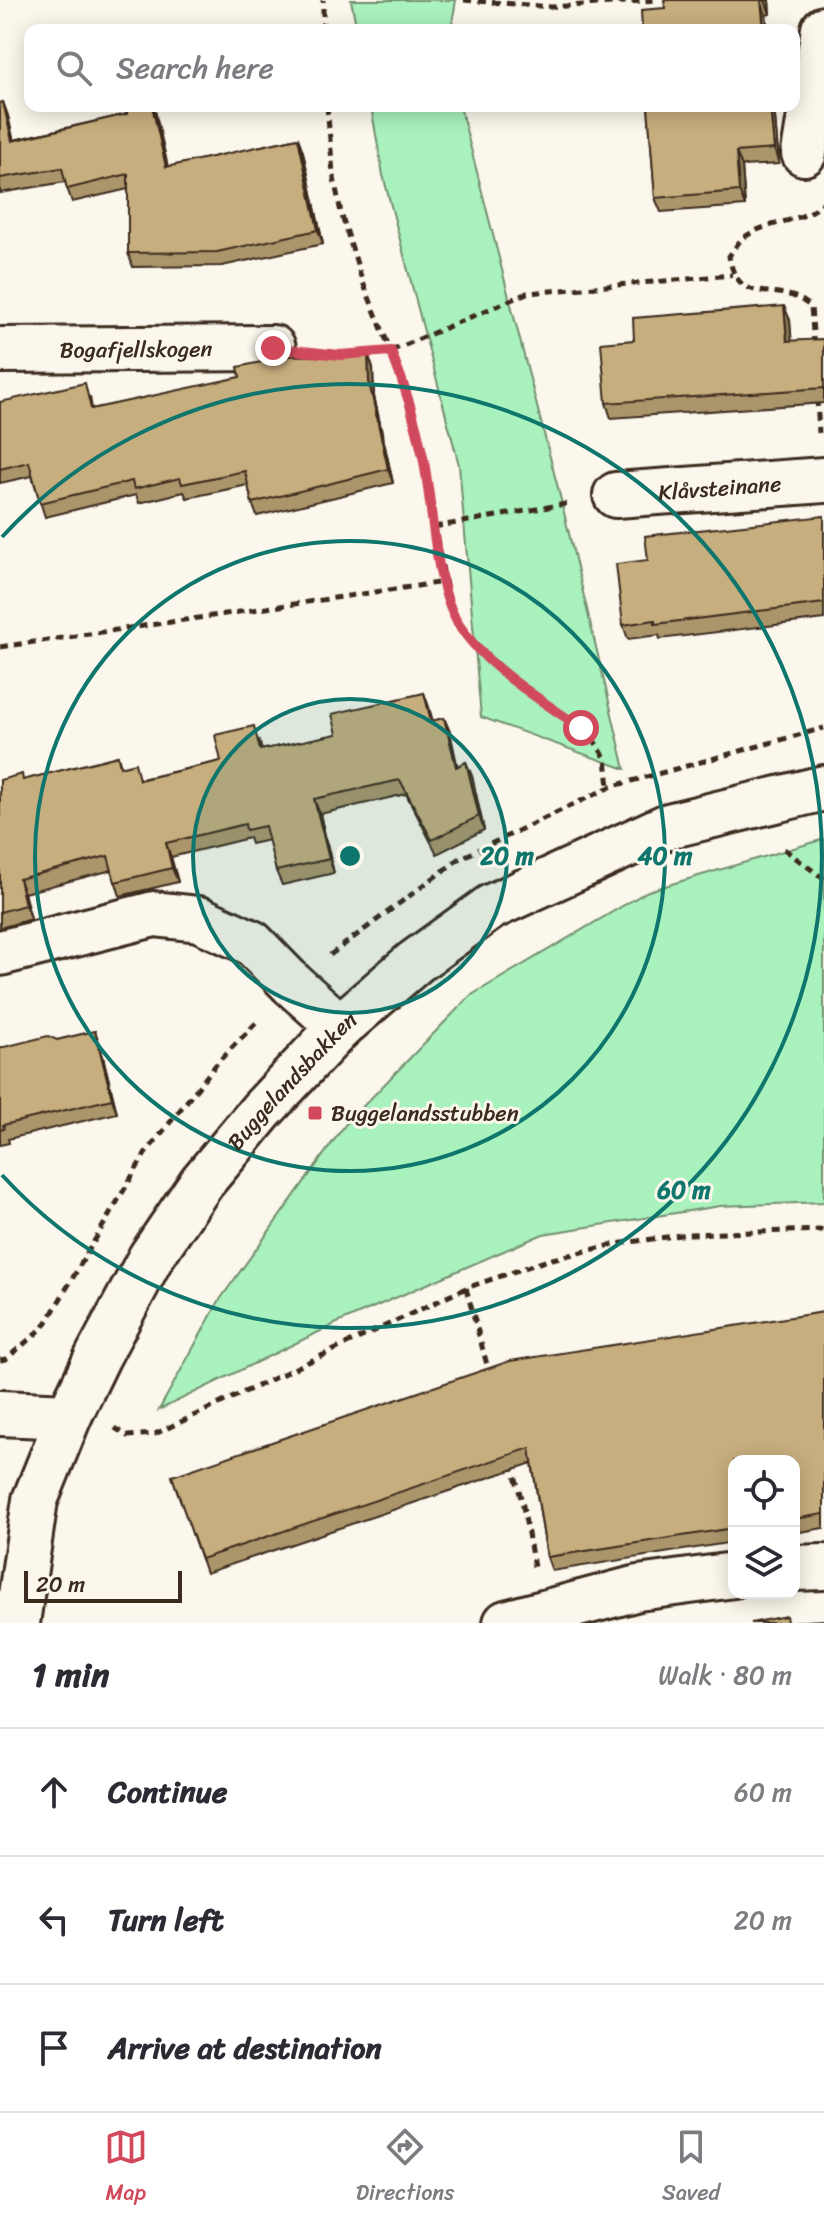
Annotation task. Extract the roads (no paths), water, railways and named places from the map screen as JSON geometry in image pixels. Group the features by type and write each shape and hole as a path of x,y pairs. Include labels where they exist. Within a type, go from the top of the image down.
{"street":[{"path":"804,153 824,29"},
{"name":"Bogafjellskogen","path":"0,350 273,348"},
{"name":"Klåvsteinane","path":"616,495 823,480"},
{"name":"Buggelandsbakken","path":"17,1623 17,1495 69,1416 151,1257 202,1182 262,1110 340,1027 415,962 491,907 668,826 824,788"},
{"path":"0,953 154,914 199,919 252,943 340,1027"},
{"path":"0,1413 69,1416"},
{"path":"800,1568 824,1567"},
{"path":"524,1618 638,1588 728,1576"}],"place":[{"name":"Buggelandsstubben","path":"315,1113"}]}
